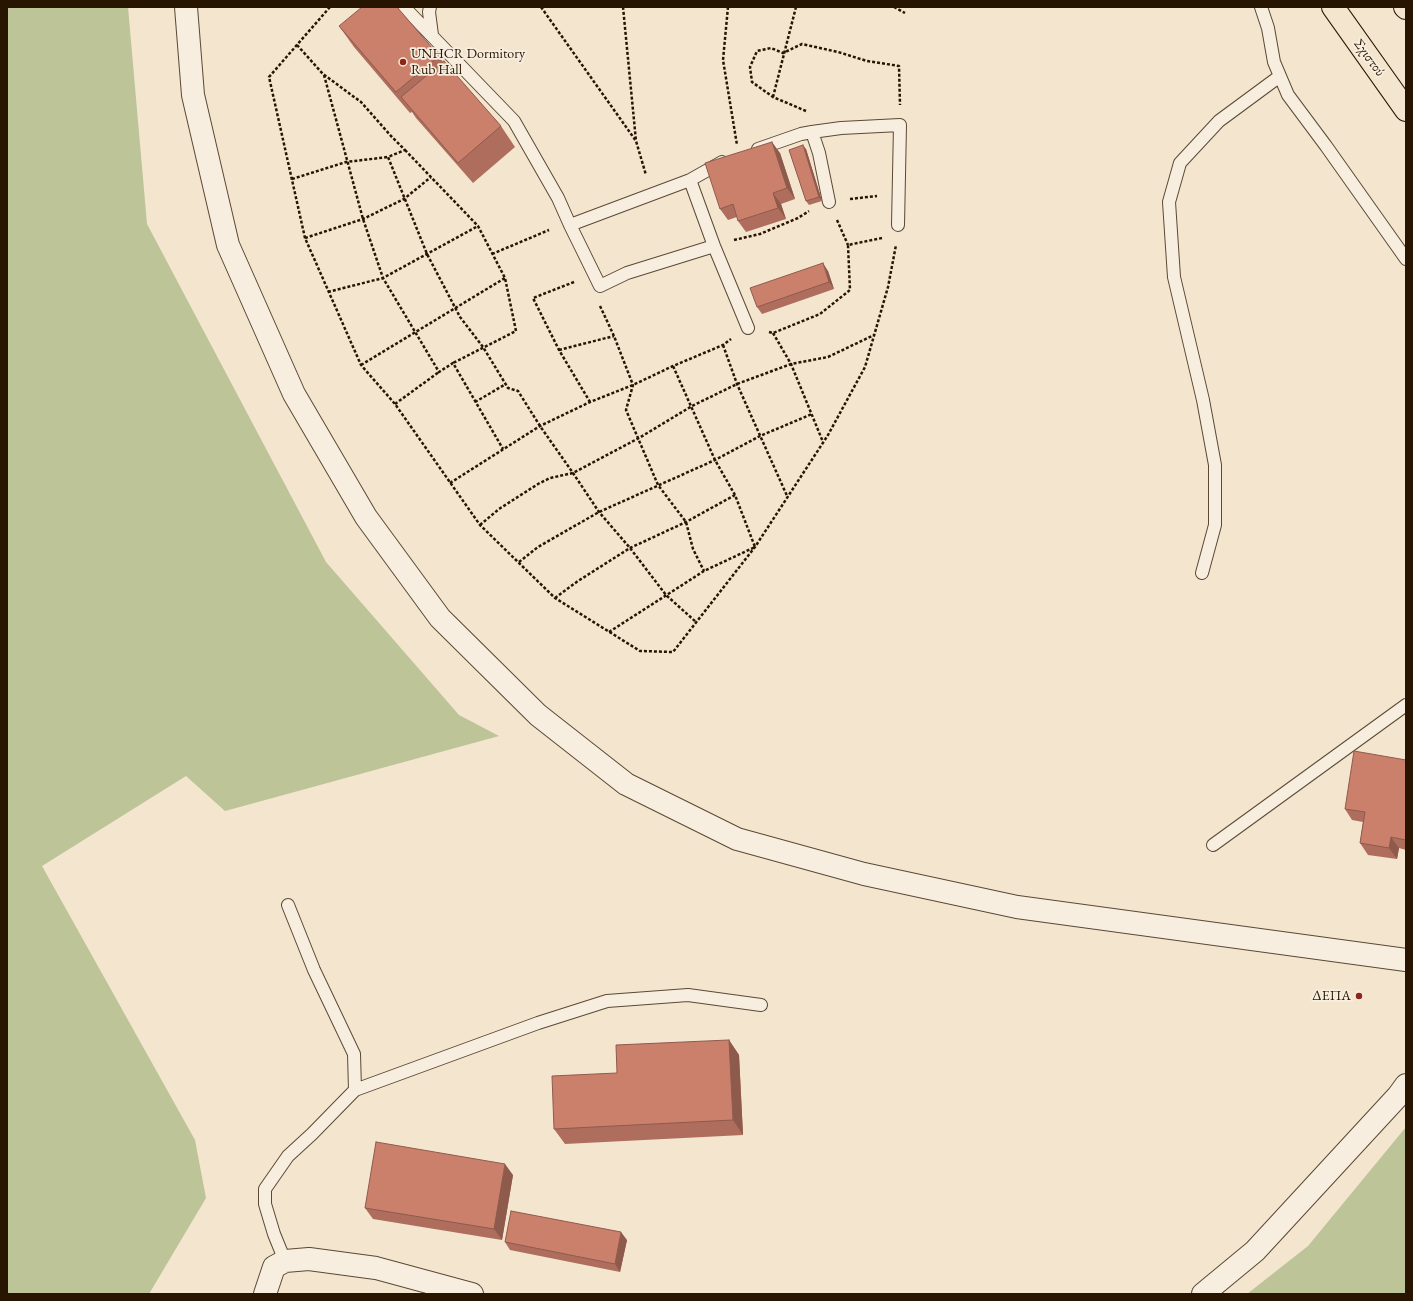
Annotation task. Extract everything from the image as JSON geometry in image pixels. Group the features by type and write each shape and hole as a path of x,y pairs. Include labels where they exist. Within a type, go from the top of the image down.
{"main road":[{"name":"Σχιστού","path":"1333,7 1406,110"}],"street":[{"path":"186,7 193,96 228,245 294,394 366,517 440,618 538,716 626,784 737,839 864,874 1017,907 1406,960"},
{"path":"1202,1294 1255,1251 1398,1096 1406,1085"},
{"path":"265,1294 274,1267 285,1261 309,1259 376,1268 472,1294"}],"lane":[{"path":"404,7 514,121 558,198 600,286 627,274 714,246"},
{"path":"430,7 429,12 432,35"},
{"path":"1261,7 1268,28 1274,62 1288,95 1406,259"},
{"path":"1202,573 1215,525 1215,466 1203,400 1174,277 1169,202 1180,163 1219,121 1280,76"},
{"path":"570,225 690,180 721,163 800,134 841,128 900,125 898,225"},
{"path":"812,132 819,153 829,202"},
{"path":"690,180 714,246 748,328"},
{"path":"1213,845 1406,705"},
{"path":"288,905 314,970 354,1054 355,1090"},
{"path":"285,1261 274,1234 265,1204 264,1189 288,1156 355,1090 538,1023 607,1001 688,995 761,1005"}],"path":[{"path":"330,7 269,77 305,238 361,365 395,404 480,525 555,598 640,651 673,652 755,547 828,435 866,367 890,274 898,225"},
{"path":"541,7 636,141"},
{"path":"623,7 636,141 652,194"},
{"path":"728,7 723,60 742,155"},
{"path":"796,7 783,53 773,97 752,82 750,67 757,51 771,48 783,53 802,44 838,52 867,61 899,66 900,125"},
{"path":"894,7 905,13"},
{"path":"297,45 323,74 361,102 391,136 478,226 505,278 516,331 453,363 395,404"},
{"path":"323,74 362,219 383,278 439,372"},
{"path":"292,179 346,162 388,157 406,150"},
{"path":"388,157 427,254 460,317 483,347 508,388 518,391 599,512 630,548 666,595 696,622"},
{"path":"305,238 362,219 404,199 430,177"},
{"path":"714,246 760,234 798,218 829,202 882,195 899,195"},
{"path":"450,483 540,426 590,402 633,385 723,344 748,328 773,332 820,314 850,290 848,245 829,202"},
{"path":"848,245 883,238 898,225"},
{"path":"328,292 383,278 478,226"},
{"path":"492,254 543,231 556,228"},
{"path":"361,365 505,278"},
{"path":"580,280 533,298 559,350 590,402"},
{"path":"599,303 614,336 633,385 626,410 658,485 686,522 693,549 704,571"},
{"path":"773,332 791,364 823,442"},
{"path":"480,525 499,509 538,484 550,478 573,473 639,438 692,406 737,384 791,364 828,357 874,335"},
{"path":"559,350 614,336"},
{"path":"723,344 737,384 788,498"},
{"path":"453,363 503,449"},
{"path":"672,366 692,406 715,460 735,495 755,547"},
{"path":"475,402 506,384"},
{"path":"519,562 538,547 599,512 715,460 760,436 812,414"},
{"path":"555,598 578,581 630,548 686,522 735,495"},
{"path":"609,632 704,571 755,547"}],"green space":[{"path":"7,7 128,7 147,224 326,562 459,715 499,736 225,811 186,776 42,866 195,1140 206,1198 149,1294 7,1294"},
{"path":"1406,1127 1406,1294 1247,1294 1308,1246"}],"building":[{"name":"UNHCR Dormitory Rub Hall","path":"362,7 397,7 439,56 396,92 339,26"},
{"name":"UNHCR Dormitory Rub Hall","path":"444,61 501,126 458,163 401,97"},
{"path":"772,142 787,188 773,193 778,208 738,221 733,204 720,209 705,163"},
{"path":"803,145 819,197 806,201 789,150"},
{"path":"823,263 829,282 757,307 750,288"},
{"path":"1354,751 1406,760 1406,840 1391,837 1389,848 1360,843 1365,812 1345,809"},
{"path":"729,1040 733,1120 554,1129 552,1076 617,1073 616,1045"},
{"path":"376,1142 505,1164 494,1229 365,1208"},
{"path":"511,1211 621,1232 615,1264 505,1242"}],"place":[{"name":"UNHCR Dormitory Rub Hall","path":"403,62"},
{"name":"ΔΕΠΑ","path":"1359,996"}]}
